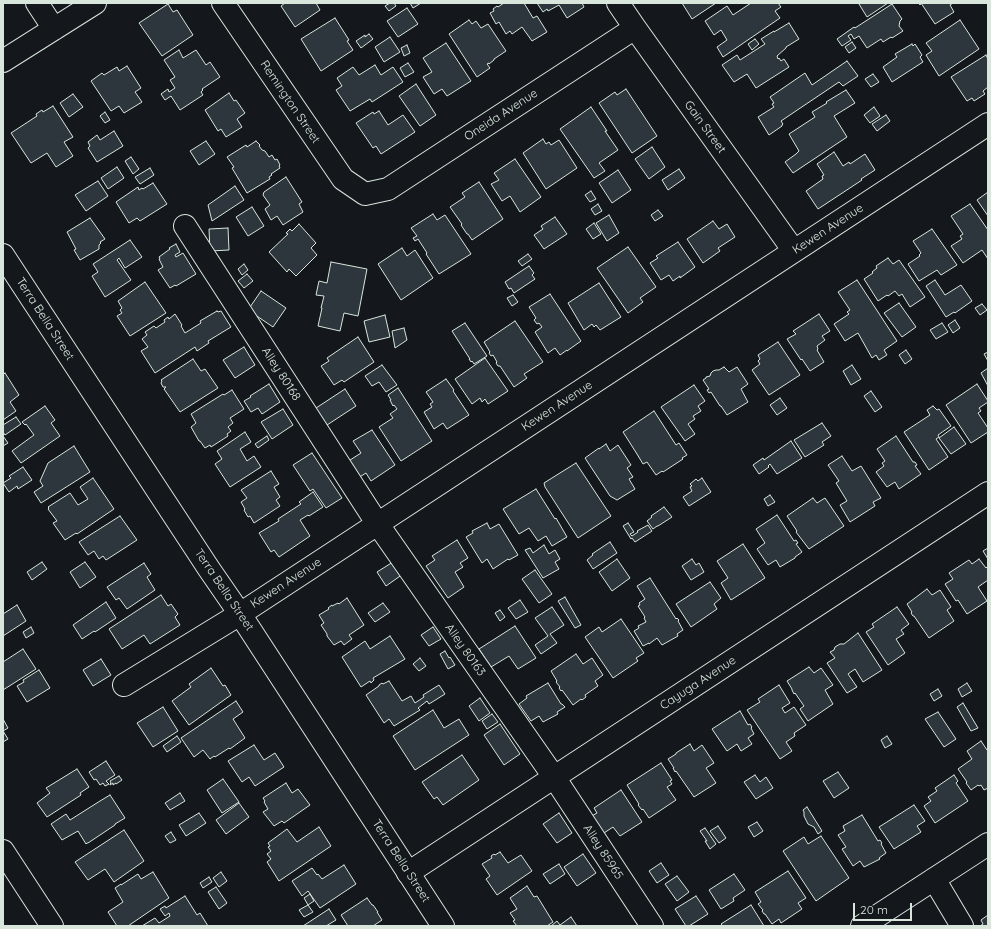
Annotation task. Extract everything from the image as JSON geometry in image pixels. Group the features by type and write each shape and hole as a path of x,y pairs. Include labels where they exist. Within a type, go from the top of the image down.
{"street":[{"path":"37,3 54,29"},
{"path":"3,61 95,3"},
{"name":"Remington Street","path":"223,3 343,179 364,194"},
{"name":"Gain Street","path":"618,3 794,251"},
{"name":"Oneida Avenue","path":"364,194 388,189 635,28"},
{"name":"Kewen Avenue","path":"124,685 240,614 988,124"},
{"name":"Alley 80168","path":"185,226 377,523"},
{"name":"Terra Bella Street","path":"3,255 240,614 443,926"},
{"name":"Cayuga Avenue","path":"408,873 988,493"},
{"name":"Alley 80163","path":"377,523 554,777"},
{"name":"Alley 85965","path":"554,777 652,926"},
{"path":"862,926 988,844"},
{"path":"3,851 52,926"},
{"path":"934,879 962,926"}],"building":[{"path":"285,3 316,3 320,10 295,27 281,6"},
{"path":"390,3 394,3 396,6 389,11 385,6"},
{"path":"410,3 421,3 413,8"},
{"path":"504,3 524,3 533,18 537,16 547,32 532,41 522,27 512,34 510,31 506,34 499,22 496,24 490,13 494,11 493,9 497,6 498,7"},
{"path":"537,3 582,3 584,7 567,18 559,5 543,12"},
{"path":"682,3 716,3 692,19"},
{"path":"751,3 778,3 781,7 775,11 780,18 723,57 717,47 727,40 721,30 714,35 705,21 727,6 733,15"},
{"path":"888,3 867,17 859,4"},
{"path":"921,3 953,3 950,5 954,12 935,24"},
{"path":"168,4 173,12 177,10 193,35 162,56 139,23"},
{"path":"892,4 902,19 899,26 903,31 883,42 881,39 867,48 859,36 854,39 851,34 848,36 851,40 842,46 837,39"},
{"path":"407,8 418,24 398,37 387,21"},
{"path":"335,18 349,40 347,41 353,50 321,71 301,39"},
{"path":"469,20 472,24 476,21 481,28 488,24 506,51 487,64 490,68 477,77 449,34"},
{"path":"960,20 979,49 939,76 926,55 932,51 926,43"},
{"path":"789,23 799,39 786,47 777,56 781,61 784,59 789,67 756,88 747,74 734,82 722,65 737,55 740,60 765,44 761,39"},
{"path":"369,34 373,39 361,48 356,41"},
{"path":"390,37 400,52 384,62 375,47"},
{"path":"755,39 759,44 752,50 748,44"},
{"path":"852,42 856,48 849,53 845,47"},
{"path":"446,43 471,81 447,96 442,89 434,94 423,77 432,72 423,58"},
{"path":"912,44 913,46 915,44 922,55 920,57 923,62 892,82 883,67 897,57 895,54"},
{"path":"407,45 410,53 404,56 401,48"},
{"path":"179,50 183,58 196,50 206,65 210,62 220,77 202,89 203,90 201,92 203,95 180,110 171,96 165,100 161,94 168,89 169,92 175,88 170,80 175,77 164,60"},
{"path":"986,55 988,59 988,87 983,91 985,94 974,101 972,98 967,101 951,77"},
{"path":"847,61 858,76 843,86 839,82 781,121 783,124 782,126 769,135 758,117 774,107 772,104 774,103 770,97 805,73 812,85"},
{"path":"408,63 414,72 405,77 400,68"},
{"path":"375,65 381,75 393,67 403,82 372,102 370,99 350,111 336,90 342,86 337,78 353,67 359,75"},
{"path":"127,66 141,88 135,92 142,102 124,113 119,106 111,111 91,81 102,73 104,75 117,67 119,71"},
{"path":"873,74 879,82 871,87 865,79"},
{"path":"416,84 436,115 420,126 399,96"},
{"path":"626,89 657,136 632,153 599,103 615,92 617,95"},
{"path":"846,90 855,103 834,116 847,137 793,173 785,162 799,151 789,134 815,117 812,112"},
{"path":"229,93 245,113 237,119 242,127 226,137 221,129 218,131 205,110"},
{"path":"73,94 83,107 69,117 60,103"},
{"path":"53,106 73,137 64,142 73,156 56,167 47,153 31,163 11,133 37,116 36,114 42,110 43,112"},
{"path":"591,107 618,150 599,163 605,171 594,178 560,129"},
{"path":"874,107 880,116 870,123 864,115"},
{"path":"379,111 388,125 403,115 415,132 381,154 376,146 373,148 356,123 373,112 374,114"},
{"path":"105,112 110,120 105,123 100,116"},
{"path":"886,115 890,121 877,131 872,124"},
{"path":"114,131 123,146 97,162 88,148 90,146 88,142 97,135 100,140"},
{"path":"543,139 546,144 549,142 551,145 559,140 577,168 546,189 523,153"},
{"path":"206,141 215,154 199,165 190,151"},
{"path":"256,141 269,157 272,155 275,160 277,159 280,168 271,174 272,175 269,177 270,179 247,193 232,168 234,167 227,157 246,145 247,147"},
{"path":"652,147 665,167 649,179 635,159"},
{"path":"834,152 843,166 849,162 850,164 865,154 875,170 818,209 806,191 823,179 822,176 824,175 817,164"},
{"path":"131,157 139,169 133,174 125,161"},
{"path":"515,159 541,197 520,212 510,196 502,201 491,184 499,180 494,173"},
{"path":"117,167 124,178 108,189 101,178"},
{"path":"150,168 154,175 140,184 135,177"},
{"path":"679,169 685,178 668,190 662,180"},
{"path":"618,170 631,190 612,203 599,183"},
{"path":"286,177 302,202 299,204 303,212 283,225 277,216 271,220 265,209 270,205 263,195 264,192"},
{"path":"98,181 108,196 86,211 75,195"},
{"path":"479,182 503,219 472,240 450,207 465,197 462,193"},
{"path":"153,183 167,204 140,221 137,218 129,223 116,202 138,187 139,190 142,188 143,189"},
{"path":"235,186 244,200 212,221 208,205"},
{"path":"591,191 596,199 590,202 585,195"},
{"path":"988,192 988,216 977,200"},
{"path":"598,204 602,211 595,215 591,209"},
{"path":"970,204 988,230 988,259 982,250 963,263 951,246 962,239 960,236 963,234 951,216"},
{"path":"252,207 264,226 248,236 236,217"},
{"path":"658,210 663,216 655,221 651,215"},
{"path":"433,214 437,220 445,215 471,254 439,274 418,239 415,241 413,238 417,236 411,228"},
{"path":"609,215 619,233 607,241 596,223"},
{"path":"555,217 567,234 544,249 534,235 543,229 541,226"},
{"path":"90,218 105,239 100,242 99,249 80,260 74,250 76,249 67,232"},
{"path":"713,221 719,229 727,224 735,237 718,248 720,251 703,263 687,239"},
{"path":"594,223 601,234 593,239 586,229"},
{"path":"299,224 316,243 311,248 317,255 296,276 289,269 287,272 269,252 288,234 286,233 290,229 292,231"},
{"path":"228,228 229,250 210,251 209,229"},
{"path":"932,229 957,265 941,275 937,270 919,281 908,264 920,256 919,255 921,253 913,241"},
{"path":"130,240 142,257 125,268 119,258 117,260 131,280 105,297 92,276 98,272 93,264"},
{"path":"678,242 695,267 680,278 680,276 673,281 669,275 661,280 650,263 658,258 656,256"},
{"path":"176,244 180,252 175,255 176,257 183,253 196,274 170,288 158,270 163,267 159,257"},
{"path":"628,247 656,287 640,298 643,302 628,313 597,268"},
{"path":"402,248 407,256 415,250 433,278 401,300 378,264"},
{"path":"528,254 532,259 522,266 518,261"},
{"path":"888,258 893,264 899,260 925,297 910,307 902,294 899,296 895,291 878,301 864,279 873,273 872,272 877,268 876,266"},
{"path":"331,262 367,269 358,316 344,313 340,331 318,326 324,296 316,295 319,281 327,283"},
{"path":"244,264 248,270 242,275 238,269"},
{"path":"529,266 534,273 532,275 535,279 514,293 511,288 509,289 505,282"},
{"path":"247,274 253,281 244,288 238,281"},
{"path":"857,280 897,341 884,350 887,355 879,360 876,355 872,358 858,333 845,341 834,324 849,314 847,312 850,310 838,292"},
{"path":"935,280 945,295 961,285 972,301 955,313 954,312 946,317 926,286"},
{"path":"145,282 166,313 130,336 117,316 122,313 120,310 122,308 118,301"},
{"path":"599,283 621,317 600,330 596,325 594,327 592,324 584,330 568,303"},
{"path":"261,291 286,308 273,327 248,310"},
{"path":"550,294 581,341 560,355 555,348 548,353 535,332 542,327 534,320 536,318 529,307"},
{"path":"513,295 518,302 512,306 507,298"},
{"path":"899,303 916,327 902,337 884,313"},
{"path":"982,304 987,310 980,315 975,308"},
{"path":"217,311 221,311 231,327 208,341 209,343 197,351 195,347 155,373 141,351 148,347 142,339 147,335 145,332 154,326 156,328 165,322 164,320 168,317 169,319 175,314 185,333 201,323 200,321"},
{"path":"819,314 830,331 822,336 825,340 817,346 817,350 824,362 810,371 787,339 796,334 793,331"},
{"path":"385,315 390,337 369,342 364,321"},
{"path":"955,320 960,328 953,333 948,325"},
{"path":"515,321 543,362 524,374 527,378 514,387 500,366 496,363 497,362 493,355 491,356 489,353 490,352 484,342"},
{"path":"465,323 487,356 474,364 469,359 452,331"},
{"path":"942,323 948,332 936,339 930,330"},
{"path":"404,328 407,340 395,348 392,331"},
{"path":"358,337 374,362 344,382 342,380 334,385 321,366 329,361 327,358"},
{"path":"778,342 800,375 769,395 752,370 760,364 758,361 760,359 758,355"},
{"path":"244,347 255,365 235,378 223,360"},
{"path":"906,350 912,359 905,364 899,355"},
{"path":"988,352 988,361 984,354"},
{"path":"485,358 508,391 488,404 485,399 482,402 480,398 472,404 455,379"},
{"path":"193,359 201,371 205,369 218,388 180,412 164,389 166,387 163,387 161,380"},
{"path":"382,365 397,385 386,392 379,382 372,386 365,376"},
{"path":"852,365 861,379 851,385 843,371"},
{"path":"724,367 729,372 737,367 748,384 741,389 748,402 727,415 711,392 709,393 707,390 709,389 703,380 710,376 713,371"},
{"path":"988,368 988,386 981,373"},
{"path":"5,373 19,395 10,402 16,411 3,420 3,375"},
{"path":"446,379 469,415 447,429 443,423 434,429 424,412 432,407 430,404 433,402 426,392"},
{"path":"269,384 280,402 262,414 258,408 251,412 244,401"},
{"path":"977,384 988,401 979,408 981,411 978,413 988,428 988,432 971,443 946,405"},
{"path":"694,385 705,401 698,406 701,411 693,416 695,419 688,424 695,434 685,441 661,407"},
{"path":"398,388 432,441 401,461 379,427 393,418 390,414 397,409 394,405 393,406 388,395"},
{"path":"345,389 356,406 324,427 313,410"},
{"path":"232,390 244,409 230,418 233,423 228,427 231,431 227,434 228,436 211,447 210,445 205,448 191,427 196,423 191,414"},
{"path":"871,391 882,407 875,412 864,396"},
{"path":"780,398 787,408 777,415 770,405"},
{"path":"45,406 55,420 51,423 60,436 21,463 12,451 34,435 26,424 25,425 22,422"},
{"path":"933,406 937,410 939,409 951,426 938,435 939,437 936,439 948,457 929,470 904,432 930,415 927,410"},
{"path":"283,409 293,425 272,439 261,422"},
{"path":"654,411 676,445 679,443 687,455 663,472 662,471 656,475 647,462 643,464 623,432"},
{"path":"16,417 21,424 5,435 3,432 3,425"},
{"path":"822,423 831,436 822,442 824,445 805,457 794,440"},
{"path":"954,427 966,444 951,454 939,438"},
{"path":"372,430 395,465 371,481 366,473 358,478 347,462 361,453 353,441"},
{"path":"245,432 251,442 240,449 247,461 254,456 261,467 230,487 215,464 222,459 217,451"},
{"path":"3,436 8,443 3,446"},
{"path":"267,436 269,440 258,448 255,444"},
{"path":"896,436 913,462 917,465 915,466 921,474 899,489 895,482 887,487 876,472 884,466 882,463 885,461 877,449"},
{"path":"791,441 802,458 777,474 770,464 768,466 769,467 759,474 753,465 763,458 764,460"},
{"path":"606,444 610,451 618,445 631,465 627,468 633,477 629,479 635,489 617,500 610,496 585,458"},
{"path":"74,446 90,472 41,503 34,492 43,486 40,481 48,463"},
{"path":"312,453 342,498 326,508 313,489 310,491 293,465"},
{"path":"842,456 852,471 861,466 881,498 873,502 875,506 850,522 840,505 847,501 836,483 839,481 828,465"},
{"path":"576,463 611,516 578,538 545,487 544,483"},
{"path":"23,467 32,480 18,489 17,486 9,492 3,483 11,478 9,476"},
{"path":"271,471 279,484 274,487 280,497 276,500 280,506 254,523 244,510 245,509 241,502 247,498 241,490"},
{"path":"93,478 114,509 77,534 76,533 65,540 53,523 57,521 48,507 70,493 78,505 88,499 80,487"},
{"path":"702,478 711,492 689,506 683,497 692,491 690,487 692,486 690,484 696,479 698,481"},
{"path":"536,489 567,537 552,546 546,536 538,541 529,528 519,534 503,509"},
{"path":"313,492 323,507 300,520 310,536 279,557 274,550 271,552 259,533 279,521 278,519 301,504 299,502"},
{"path":"770,495 775,502 768,506 764,499"},
{"path":"813,498 817,503 825,498 844,526 809,549 796,532 797,531 787,516"},
{"path":"664,507 672,517 653,529 647,521 652,517 651,516"},
{"path":"777,515 794,541 796,540 798,543 796,544 802,552 780,567 776,560 768,565 757,549 765,543 756,529"},
{"path":"120,516 137,540 106,560 103,556 99,559 94,551 88,555 79,542"},
{"path":"487,523 490,529 499,524 518,555 509,560 508,559 493,569 487,559 482,563 466,537 473,533 472,531"},
{"path":"628,523 634,532 630,534 632,536 638,532 637,531 648,525 652,531 635,542 632,538 631,539 623,526"},
{"path":"457,540 468,558 460,563 463,567 455,572 464,587 448,598 426,566 435,560 432,556"},
{"path":"610,542 617,553 593,569 587,560 593,555 592,554"},
{"path":"743,544 765,578 731,600 721,583 728,578 717,561"},
{"path":"544,545 549,554 555,550 560,559 555,562 559,569 543,578 525,550 530,548 533,553"},
{"path":"988,548 988,559 983,551"},
{"path":"617,559 630,578 612,591 599,572"},
{"path":"692,559 696,565 699,563 704,572 691,580 682,566"},
{"path":"979,559 988,569 988,580 978,587 987,601 967,614 945,584 953,579 949,573 969,560 972,564"},
{"path":"42,562 47,569 32,580 27,572"},
{"path":"85,562 96,577 80,588 70,572"},
{"path":"393,562 403,574 386,586 377,572"},
{"path":"144,563 151,574 147,577 155,590 127,609 119,598 116,600 107,587"},
{"path":"535,570 552,594 539,603 522,579"},
{"path":"650,578 676,619 677,618 679,620 678,621 683,630 677,634 678,636 662,645 657,638 649,644 643,646 634,631 639,628 638,626 646,622 645,617 638,606 640,605 639,603 645,599 637,586"},
{"path":"710,582 721,598 714,604 717,609 691,627 676,604"},
{"path":"927,589 932,595 940,590 951,607 947,610 954,621 929,638 911,613 912,612 907,604"},
{"path":"161,595 168,606 171,604 178,614 175,617 180,625 150,644 144,635 122,649 109,629"},
{"path":"565,597 581,625 575,628 558,601"},
{"path":"347,598 364,625 349,635 352,639 344,645 341,641 334,645 321,625 324,623 319,615 329,609 328,608 332,605 339,604"},
{"path":"520,600 528,612 516,619 508,608"},
{"path":"106,602 116,618 82,639 73,625"},
{"path":"383,603 390,612 375,622 368,613"},
{"path":"17,605 26,621 3,636 3,614"},
{"path":"552,607 564,625 550,634 557,643 541,654 535,645 548,636 535,618"},
{"path":"897,607 909,624 901,630 904,634 896,639 905,653 888,665 866,632 874,627 872,624"},
{"path":"500,610 505,617 500,621 495,613"},
{"path":"621,619 644,653 636,658 638,661 613,678 585,637 599,627 602,632"},
{"path":"515,626 536,658 518,669 509,656 491,667 479,649"},
{"path":"31,627 34,633 26,638 23,632"},
{"path":"433,627 441,639 429,646 421,635"},
{"path":"858,633 882,670 863,682 855,669 848,674 857,687 847,693 827,663 835,658 830,652 834,650 835,647 840,644 844,644"},
{"path":"390,636 405,659 373,678 374,680 371,683 370,681 361,687 342,657 365,641 370,649"},
{"path":"23,649 36,669 3,690 3,662"},
{"path":"445,651 455,665 448,669 440,654"},
{"path":"576,654 583,664 592,658 603,675 595,681 598,686 585,695 586,697 573,705 559,688 560,687 551,671"},
{"path":"420,658 426,666 419,671 413,664"},
{"path":"101,659 111,675 93,686 83,670"},
{"path":"809,667 814,673 821,668 833,685 825,690 833,704 808,721 800,709 804,706 795,693 794,694 787,681"},
{"path":"211,668 231,695 189,725 172,701 191,687 189,684"},
{"path":"39,670 50,688 27,702 17,686 24,682 23,680"},
{"path":"389,681 402,701 411,696 415,703 424,697 423,695 439,685 445,694 429,704 427,701 418,708 420,710 394,726 389,719 384,723 366,695 382,683 383,684"},
{"path":"548,683 561,704 565,707 557,712 558,714 543,722 539,716 531,721 519,704 527,698 526,696"},
{"path":"967,683 972,691 962,697 958,689"},
{"path":"779,685 790,703 782,708 785,713 794,707 806,725 794,733 795,736 786,742 792,751 780,759 747,710 760,702 758,699"},
{"path":"938,689 942,696 934,701 930,694"},
{"path":"480,698 490,713 479,721 469,706"},
{"path":"236,701 243,712 233,719 245,738 230,749 229,748 210,759 203,750 194,757 181,738"},
{"path":"963,703 978,728 971,731 957,707"},
{"path":"163,707 178,731 153,747 137,723"},
{"path":"433,710 444,728 459,719 469,735 415,770 393,736"},
{"path":"740,711 748,725 750,724 752,727 751,728 754,734 748,738 752,744 741,751 737,744 727,751 712,729"},
{"path":"938,712 956,739 944,747 925,719"},
{"path":"492,714 498,722 487,729 482,721"},
{"path":"3,719 8,728 3,731"},
{"path":"500,724 520,754 504,765 484,735"},
{"path":"3,731 8,739 3,742"},
{"path":"177,736 181,742 167,752 163,746"},
{"path":"887,736 892,744 885,748 881,740"},
{"path":"981,741 987,750 988,749 988,788 984,790 981,785 978,785 971,790 958,769 972,759 967,751"},
{"path":"690,744 694,751 702,745 714,763 706,768 716,783 694,797 676,771 675,772 668,759"},
{"path":"254,745 264,760 275,753 284,767 255,786 249,777 242,782 228,761"},
{"path":"462,755 479,780 443,805 437,797 434,799 422,782"},
{"path":"106,761 115,775 106,781 109,784 105,786 103,783 100,785 96,779 94,780 89,772"},
{"path":"661,763 672,780 670,781 672,784 667,787 676,800 649,818 643,809 642,810 638,805 639,804 627,785"},
{"path":"77,769 89,787 80,793 81,795 47,817 37,803 50,793 46,788"},
{"path":"838,772 849,788 834,798 823,781"},
{"path":"755,775 760,782 766,777 773,788 756,799 744,782"},
{"path":"954,775 958,781 956,783 968,801 935,823 924,806 931,801 928,797 937,791 935,788"},
{"path":"119,776 122,780 116,784 113,785 113,783 110,785 110,781"},
{"path":"223,779 239,802 222,813 207,790"},
{"path":"286,783 292,793 298,789 310,805 284,823 282,821 274,826 263,812 268,809 263,798"},
{"path":"621,790 642,822 620,836 613,827 601,835 590,817 597,813 594,808"},
{"path":"180,793 185,801 170,810 165,803"},
{"path":"110,795 125,818 86,844 78,831 62,840 51,824 66,814 70,820"},
{"path":"239,803 249,817 226,834 216,820"},
{"path":"914,805 925,821 917,826 921,832 894,849 879,827"},
{"path":"807,807 822,831 818,834 814,827 808,824 804,816 803,810"},
{"path":"199,813 206,823 186,836 179,825"},
{"path":"559,813 572,833 557,843 543,824"},
{"path":"862,815 878,841 880,840 882,843 881,844 886,853 879,858 880,859 864,867 860,861 853,866 842,849 846,847 838,835 845,831 843,826"},
{"path":"757,822 763,831 754,837 748,827"},
{"path":"718,826 726,838 719,843 710,831"},
{"path":"319,827 331,846 279,881 267,862 271,859 267,854 271,851 268,847 270,846 268,843 287,829 297,842"},
{"path":"705,828 716,844 710,849 705,841 707,841 700,831"},
{"path":"124,830 144,861 114,882 105,869 88,880 75,862"},
{"path":"171,832 176,840 170,843 165,836"},
{"path":"821,836 849,878 816,901 783,851 804,837 808,844"},
{"path":"500,852 508,863 521,855 532,871 497,895 486,879 490,876 482,864 492,858 491,856 494,854 495,855"},
{"path":"583,854 596,873 577,886 564,867"},
{"path":"661,863 669,875 657,883 649,871"},
{"path":"559,864 565,874 550,884 543,874"},
{"path":"344,865 356,884 320,908 308,891 302,896 292,881 312,868 322,879"},
{"path":"788,871 806,898 798,903 802,909 781,923 779,919 772,924 758,904 761,902 755,892"},
{"path":"153,872 169,898 128,926 117,926 108,912 123,902 115,888 138,874 141,879"},
{"path":"221,872 227,881 219,887 213,878"},
{"path":"734,874 745,890 733,898 734,901 721,909 709,890"},
{"path":"677,876 689,892 677,901 665,884"},
{"path":"209,877 212,882 203,888 200,883"},
{"path":"527,886 534,897 537,896 553,922 547,926 517,926 513,921 515,920 510,913 517,909 510,898"},
{"path":"216,887 227,903 219,909 208,892"},
{"path":"310,894 314,901 308,905 304,898"},
{"path":"185,896 197,915 200,913 208,926 142,926 155,918 159,923 170,916 169,913 165,916 160,909 165,906 166,908"},
{"path":"696,896 708,914 689,926 686,926 675,909"},
{"path":"367,898 378,912 382,920 373,926 348,926 341,915"},
{"path":"308,905 313,912 304,917 299,910"},
{"path":"751,905 764,926 723,926 721,924"},
{"path":"329,909 336,920 326,926 303,926"},
{"path":"988,915 988,926 980,926 983,924 981,920"},
{"path":"571,917 577,926 551,926 557,921 560,925"}]}
